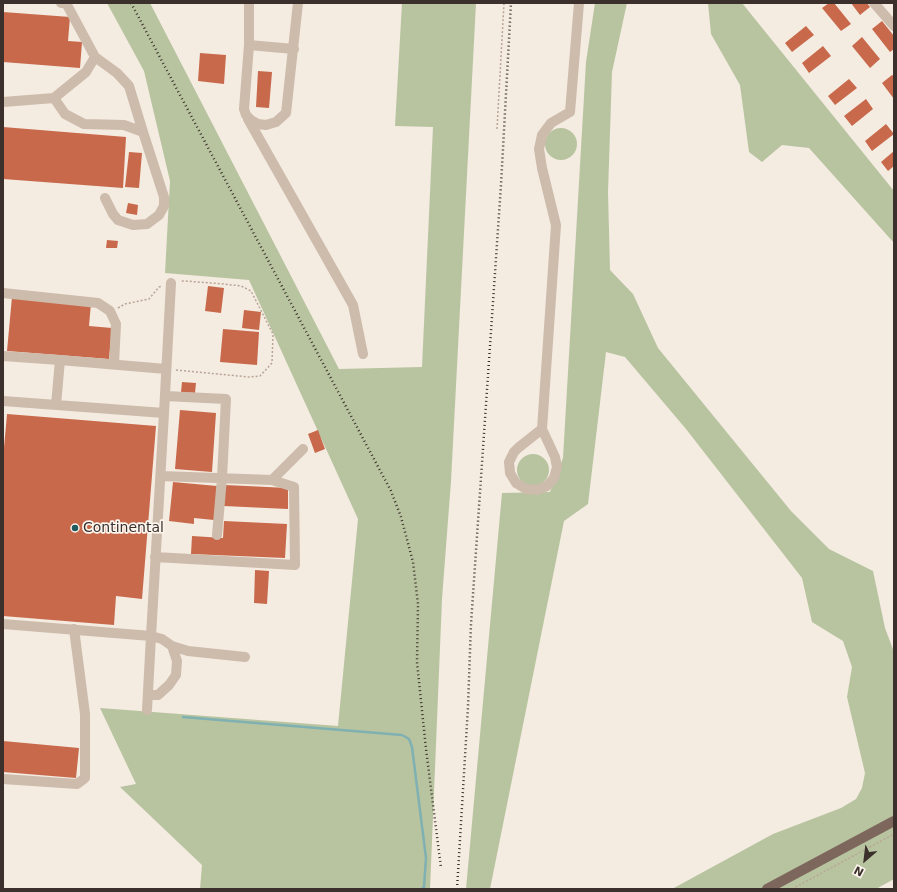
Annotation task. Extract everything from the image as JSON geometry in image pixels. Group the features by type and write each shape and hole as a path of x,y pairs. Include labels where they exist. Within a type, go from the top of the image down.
{"main road":[{"path":"767,889 894,821"}],"lane":[{"path":"61,3 65,3 95,57 117,73 130,86 164,197 164,206 160,215 147,224 133,225 118,220 112,214 105,198"},
{"path":"249,3 249,45 244,109 353,305 363,354"},
{"path":"246,115 258,124 266,125 276,122 286,113 298,3"},
{"path":"542,430 514,452 510,462 510,474 516,483 526,489 531,490 542,488 551,482 556,473 557,462 542,430 556,225 542,168 539,148 542,135 551,123 570,112 579,3"},
{"path":"874,3 894,26"},
{"path":"249,45 294,49"},
{"path":"3,102 54,98 86,72 95,57"},
{"path":"54,98 65,114 84,124 124,125 143,132"},
{"path":"124,125 136,108"},
{"path":"147,710 171,283"},
{"path":"3,293 98,303 110,311 116,324 114,364"},
{"path":"3,356 166,369"},
{"path":"56,405 60,360"},
{"path":"165,396 226,399 222,478 217,535"},
{"path":"3,400 164,413"},
{"path":"272,480 303,449"},
{"path":"155,557 295,565 294,487 272,480 161,476"},
{"path":"3,624 151,636 162,639 172,646 188,651 245,657"},
{"path":"3,779 77,784 85,778 85,714 74,629"},
{"path":"148,695 158,695 169,685 176,675 177,661 172,646"}],"path":[{"path":"497,129 504,3"},
{"path":"110,311 125,304 149,299 159,287 185,281 240,286 252,291 273,334 272,364 260,376 249,377 166,369"},
{"path":"792,889 894,834"}],"green space":[{"path":"107,3 150,3 339,369 422,367 433,127 395,126 402,3 476,3 451,481 442,599 430,889 200,889 202,865 120,787 136,784 100,708 338,726 358,519 249,280 165,273 170,181 144,71"},
{"path":"595,3 627,3 612,72 608,192 610,270 633,294 658,348 791,511 829,549 873,571 885,628 894,652 894,879 876,889 672,889 773,834 841,808 856,799 862,788 865,773 847,697 852,667 843,641 812,622 802,578 686,429 625,357 606,352 588,504 564,521 490,889 466,889 502,493 550,492 563,458 586,62"},
{"path":"708,3 742,3 894,191 894,243 809,148 782,145 762,162 749,152 740,85 711,34"},
{"path":"561,128 570,131 574,135 577,144 574,153 570,157 561,160 552,157 548,153 545,144 548,135 552,131"},
{"path":"533,454 544,459 549,470 544,481 533,486 522,481 517,470 522,459"}],"building":[{"path":"829,3 834,3 851,24 841,31 822,8"},
{"path":"851,3 867,3 870,7 860,15"},
{"path":"3,12 70,17 68,41 82,42 80,68 3,62"},
{"path":"882,21 894,36 894,49 890,52 872,29"},
{"path":"806,26 814,35 792,52 785,43"},
{"path":"862,37 880,59 870,68 852,46"},
{"path":"823,46 831,56 809,73 802,63"},
{"path":"200,53 226,55 224,84 198,81"},
{"path":"258,71 272,72 269,108 256,107"},
{"path":"892,75 894,76 894,99 882,83"},
{"path":"849,79 857,88 835,105 828,96"},
{"path":"866,99 873,109 852,126 844,116"},
{"path":"886,124 894,134 872,151 865,141"},
{"path":"3,127 126,137 123,188 3,179"},
{"path":"894,151 894,166 888,171 881,162"},
{"path":"129,152 142,153 139,188 125,187"},
{"path":"128,203 138,205 137,215 126,213"},
{"path":"107,240 118,241 117,248 106,248"},
{"path":"208,286 224,288 221,313 205,311"},
{"path":"12,297 91,303 89,326 112,328 109,359 7,351"},
{"path":"244,310 261,312 259,330 242,328"},
{"path":"223,329 259,332 257,365 220,362"},
{"path":"182,382 196,383 195,393 181,392"},
{"path":"180,410 216,413 212,472 175,469"},
{"name":"Continental","path":"7,414 156,426 142,599 116,596 114,625 3,616 3,459"},
{"path":"318,430 325,449 315,453 308,434"},
{"path":"173,482 217,486 214,520 194,518 194,524 169,521"},
{"path":"225,485 288,488 288,509 224,506"},
{"path":"224,521 287,524 285,558 191,554 192,536 223,538"},
{"path":"255,570 269,571 267,604 254,603"},
{"path":"3,741 79,748 76,778 3,772"}],"waterway":[{"path":"183,717 402,735 409,739 412,747 426,858 424,887 422,889"}],"railway":[{"path":"131,3 391,491 401,517 413,562 418,604 417,662 441,868"},
{"path":"457,889 468,707 471,624 501,185 511,3"}],"place":[{"name":"Continental","path":"75,528"}]}
